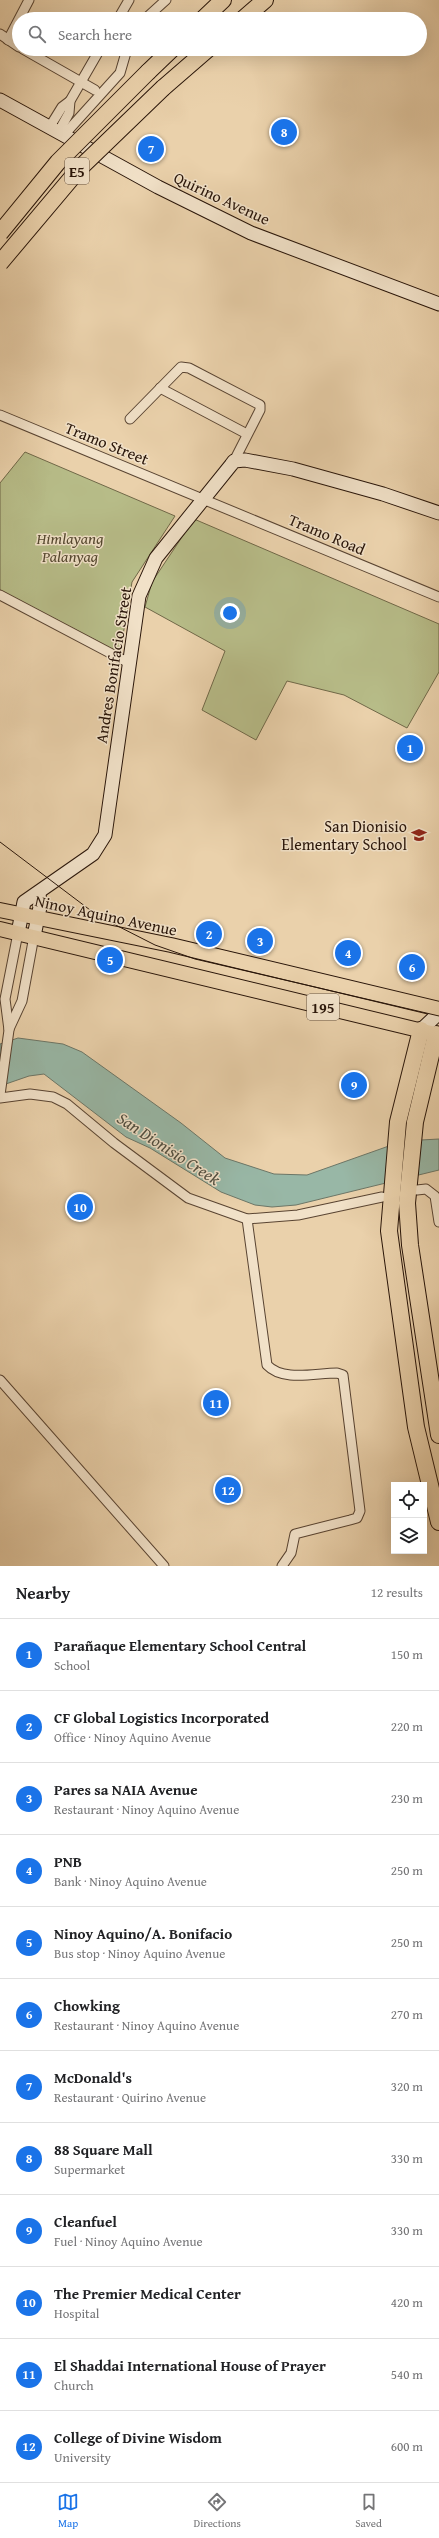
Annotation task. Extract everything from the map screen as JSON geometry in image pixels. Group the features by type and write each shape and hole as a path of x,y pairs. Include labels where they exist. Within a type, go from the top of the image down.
{"highway":[{"path":"203,12 214,0"},
{"path":"211,12 223,0"},
{"path":"240,12 252,0"},
{"path":"251,12 265,0"},
{"name":"E5","path":"0,233 58,162 164,56"},
{"name":"E5","path":"0,263 80,168 196,56"},
{"path":"163,88 200,56"},
{"path":"434,1030 414,1131 413,1186 408,1230 439,1435"},
{"path":"434,1030 396,1134 386,1191 392,1261 418,1437 439,1522"}],"main road":[{"name":"Ninoy Aquino Avenue","path":"0,910 299,974 439,1009"},
{"path":"0,929 18,932"},
{"name":"195","path":"18,932 434,1030"}],"street":[{"path":"21,12 29,0"},
{"path":"122,12 129,0"},
{"path":"153,12 166,0"},
{"path":"4,37 12,25"},
{"path":"35,56 95,90"},
{"path":"57,132 62,107 70,101 96,56"},
{"path":"57,132 120,73 125,56"},
{"name":"Quirino Avenue","path":"0,100 158,187 251,233 439,304"},
{"path":"130,419 181,367 184,367 257,402 260,405 260,410 234,461 251,460 293,469 383,494 439,513"},
{"path":"160,388 247,434"},
{"name":"Tramo Street","path":"0,414 203,498"},
{"name":"Andres Bonifacio Street","path":"18,932 24,902 94,854 103,840 139,596 146,577 156,558 234,461"},
{"name":"Tramo Road","path":"203,498 439,597"},
{"path":"0,596 129,663"},
{"path":"38,893 38,918 22,1001 9,1034 0,1094 53,1096 67,1104 114,1143 188,1198 248,1218 298,1215 386,1191"},
{"path":"9,1034 5,999 18,932"},
{"path":"434,1030 439,1013"},
{"path":"413,1186 426,1189 435,1196 439,1222"},
{"path":"248,1218 268,1365 282,1375 337,1373 343,1375 360,1511 357,1518 295,1534 291,1553 282,1566"},
{"path":"0,1380 164,1566"}],"green space":[{"name":"Himlayang Palanyag","path":"25,452 175,516 132,582 120,653 0,590 0,483"},
{"path":"194,519 439,624 439,672 407,728 344,695 287,681 256,740 202,710 225,651 145,607 152,582"}],"water":[{"name":"San Dionisio Creek","path":"18,1038 63,1044 82,1052 181,1123 225,1158 274,1174 307,1175 403,1141 439,1139 439,1170 296,1205 272,1207 255,1205 221,1192 150,1148 126,1137 44,1074 29,1076 0,1086 0,1044"}],"tram line":[{"path":"0,842 98,916 155,945 195,959 439,1016"}],"place":[{"name":"88 Square Mall","path":"284,132"},
{"name":"McDonald's","path":"151,149"},
{"name":"Parañaque Elementary School Central","path":"410,748"},
{"name":"San Dionisio Elementary School","path":"419,835"},
{"name":"CF Global Logistics Incorporated","path":"209,934"},
{"name":"Pares sa NAIA Avenue","path":"260,941"},
{"name":"PNB","path":"348,953"},
{"name":"Ninoy Aquino/A. Bonifacio","path":"110,960"},
{"name":"Chowking","path":"412,967"},
{"name":"Cleanfuel","path":"354,1085"},
{"name":"The Premier Medical Center","path":"80,1207"},
{"name":"El Shaddai International House of Prayer","path":"216,1403"},
{"name":"College of Divine Wisdom","path":"228,1490"}]}
